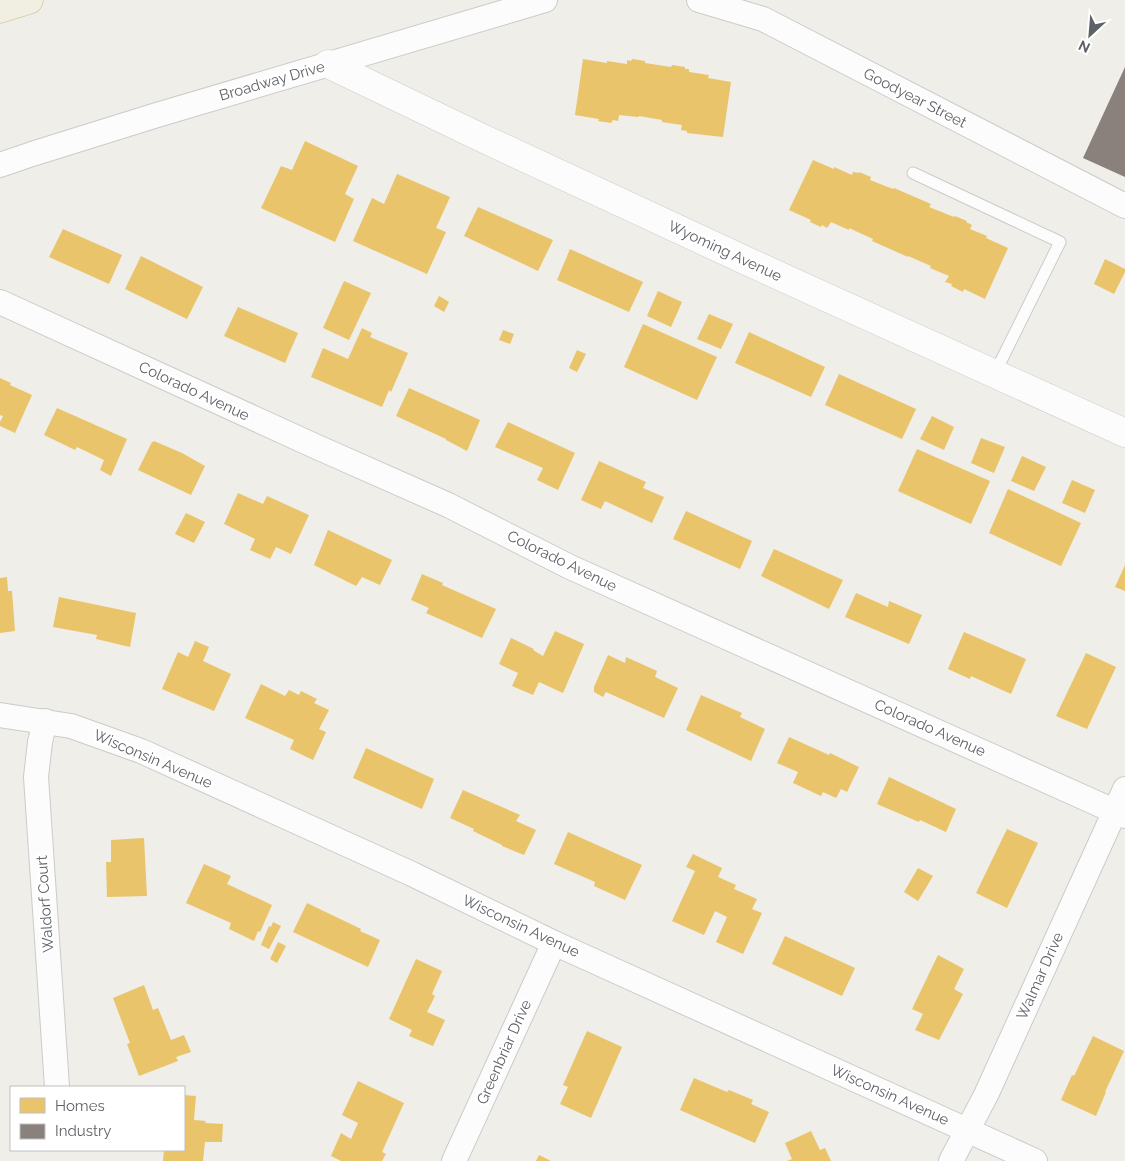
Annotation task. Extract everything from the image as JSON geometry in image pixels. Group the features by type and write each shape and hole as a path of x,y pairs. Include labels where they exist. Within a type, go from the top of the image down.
{"highway":[{"path":"0,9 29,0"}],"street":[{"name":"Broadway Drive","path":"0,165 157,115 545,0"},
{"name":"Goodyear Street","path":"700,0 763,19 1125,206"},
{"name":"Wyoming Avenue","path":"328,64 742,259 1125,432"},
{"name":"Colorado Avenue","path":"0,302 316,447 448,505 580,571 1120,814"},
{"name":"Wisconsin Avenue","path":"0,715 71,726 141,751 412,874 554,943 1035,1161"},
{"name":"Waldorf Court","path":"45,722 40,742 36,777 57,1086"},
{"name":"Walmar Drive","path":"951,1161 986,1095 1120,814 1125,789"},
{"name":"Greenbriar Drive","path":"454,1161 554,943"}],"lane":[{"path":"913,173 1060,242 995,373"}],"building: Homes":[{"path":"583,59 627,64 627,60 631,61 632,59 671,67 672,65 685,67 685,69 689,69 689,72 709,75 708,78 731,82 723,137 687,133 687,131 681,130 682,125 639,116 619,115 618,121 613,120 611,123 575,115"},
{"path":"305,141 358,166 345,194 354,199 335,242 261,208 281,166 292,170"},
{"path":"813,160 852,175 853,172 859,172 871,177 870,180 931,204 929,207 967,221 972,225 970,229 1008,248 985,299 964,289 963,292 951,286 952,284 945,282 949,276 930,268 931,266 872,241 873,239 849,228 849,230 831,222 827,228 822,225 821,227 789,210"},
{"path":"397,174 450,197 436,228 446,232 427,274 353,241 372,198 384,204"},
{"path":"478,207 553,240 538,271 464,236"},
{"path":"63,229 122,255 109,284 49,257"},
{"path":"570,249 643,282 629,312 557,280"},
{"path":"141,256 203,287 187,319 125,289"},
{"path":"1105,259 1125,269 1114,294 1094,284"},
{"path":"344,281 371,293 349,340 323,328"},
{"path":"658,291 682,302 671,327 647,316"},
{"path":"439,296 449,302 444,312 434,306"},
{"path":"238,307 298,333 285,363 224,336"},
{"path":"709,314 733,324 721,349 697,339"},
{"path":"643,324 717,357 697,400 624,367"},
{"path":"362,328 372,333 370,337 408,353 391,392 389,390 382,407 311,377 323,348 348,359"},
{"path":"503,330 514,334 510,344 499,340"},
{"path":"749,332 825,367 811,397 735,363"},
{"path":"577,350 586,354 577,372 569,368"},
{"path":"839,374 916,409 902,439 825,405"},
{"path":"0,378 32,395 15,433 0,426 3,416 0,415"},
{"path":"409,388 480,420 467,451 396,416"},
{"path":"57,408 127,439 111,476 100,470 104,460 77,447 75,450 44,435"},
{"path":"932,416 954,427 944,450 920,439"},
{"path":"508,422 575,453 558,490 537,480 543,468 495,447"},
{"path":"981,438 1005,447 994,473 971,463"},
{"path":"154,441 182,453 205,466 191,495 138,470"},
{"path":"917,449 990,481 971,524 898,491"},
{"path":"1022,456 1046,467 1034,491 1011,481"},
{"path":"599,461 646,482 643,488 664,497 652,523 605,501 601,509 581,500"},
{"path":"1072,480 1095,490 1085,513 1062,503"},
{"path":"1008,489 1081,523 1061,566 989,533"},
{"path":"238,493 263,504 267,496 309,515 291,554 276,547 270,559 250,550 255,539 224,524"},
{"path":"686,511 752,541 740,569 673,539"},
{"path":"186,513 205,522 194,543 175,534"},
{"path":"328,530 392,560 380,585 362,577 356,586 314,565"},
{"path":"774,549 843,580 829,609 761,576"},
{"path":"1125,565 1125,591 1115,587"},
{"path":"422,574 496,609 482,638 426,613 429,608 411,600"},
{"path":"7,577 8,591 12,591 15,631 0,633 0,578"},
{"path":"856,593 888,607 889,601 922,615 909,644 845,617"},
{"path":"59,597 136,613 130,647 96,639 97,635 53,627"},
{"path":"555,631 584,644 563,693 539,682 533,695 512,686 518,673 499,664 511,638 534,649 543,656"},
{"path":"964,632 1026,659 1011,694 971,676 970,679 948,669"},
{"path":"195,641 209,647 203,661 231,674 214,711 162,689 178,652 188,657"},
{"path":"1086,653 1116,667 1087,729 1056,716"},
{"path":"608,655 625,663 626,657 657,671 655,677 678,688 664,718 606,692 603,697 594,692 594,687"},
{"path":"261,684 285,696 289,690 299,695 301,691 317,699 314,703 329,710 319,729 326,732 313,760 290,749 294,740 245,718"},
{"path":"701,695 742,713 740,717 765,729 751,761 686,730"},
{"path":"789,737 859,767 847,792 841,789 836,798 823,792 821,796 793,783 798,772 777,763"},
{"path":"366,748 434,779 422,809 353,778"},
{"path":"889,777 956,809 946,832 877,804"},
{"path":"463,790 520,815 516,821 536,830 524,855 502,846 473,831 474,829 450,818"},
{"path":"1007,829 1038,843 1007,908 976,893"},
{"path":"568,832 642,865 625,900 594,886 595,882 554,864"},
{"path":"144,838 147,896 107,897 106,862 111,862 111,840"},
{"path":"693,854 722,868 718,877 736,885 734,889 757,899 752,909 762,913 743,954 716,942 727,917 715,911 704,935 672,921 695,871 686,867"},
{"path":"204,864 231,876 227,884 272,905 254,941 229,929 231,923 186,903"},
{"path":"918,868 933,876 918,901 904,892"},
{"path":"307,903 380,940 368,967 293,932"},
{"path":"273,922 281,926 269,949 261,945 269,926 271,927"},
{"path":"785,936 855,968 842,996 772,964"},
{"path":"278,942 286,946 277,963 270,959"},
{"path":"938,955 964,969 954,989 963,994 939,1040 915,1030 923,1014 912,1009"},
{"path":"416,959 442,971 432,994 435,996 427,1012 445,1020 433,1046 409,1036 412,1030 389,1019"},
{"path":"144,985 153,1010 158,1008 171,1040 184,1035 191,1052 176,1057 178,1061 139,1076 127,1044 130,1043 113,998"},
{"path":"587,1031 622,1047 591,1118 560,1104 568,1087 563,1085"},
{"path":"1093,1036 1124,1051 1096,1116 1061,1100"},
{"path":"694,1078 727,1092 729,1090 753,1100 751,1104 769,1112 755,1143 680,1110"},
{"path":"358,1081 404,1103 382,1152 386,1154 382,1161 341,1161 331,1156 341,1133 351,1139 358,1123 342,1115"},
{"path":"185,1095 196,1096 194,1120 223,1124 222,1142 205,1142 203,1161 163,1161 164,1151 185,1151"},
{"path":"811,1131 820,1150 825,1148 831,1161 787,1161 792,1159 785,1143"},
{"path":"539,1155 551,1161 536,1161"}],"building: Industry":[{"path":"1125,67 1125,177 1083,158"}]}
